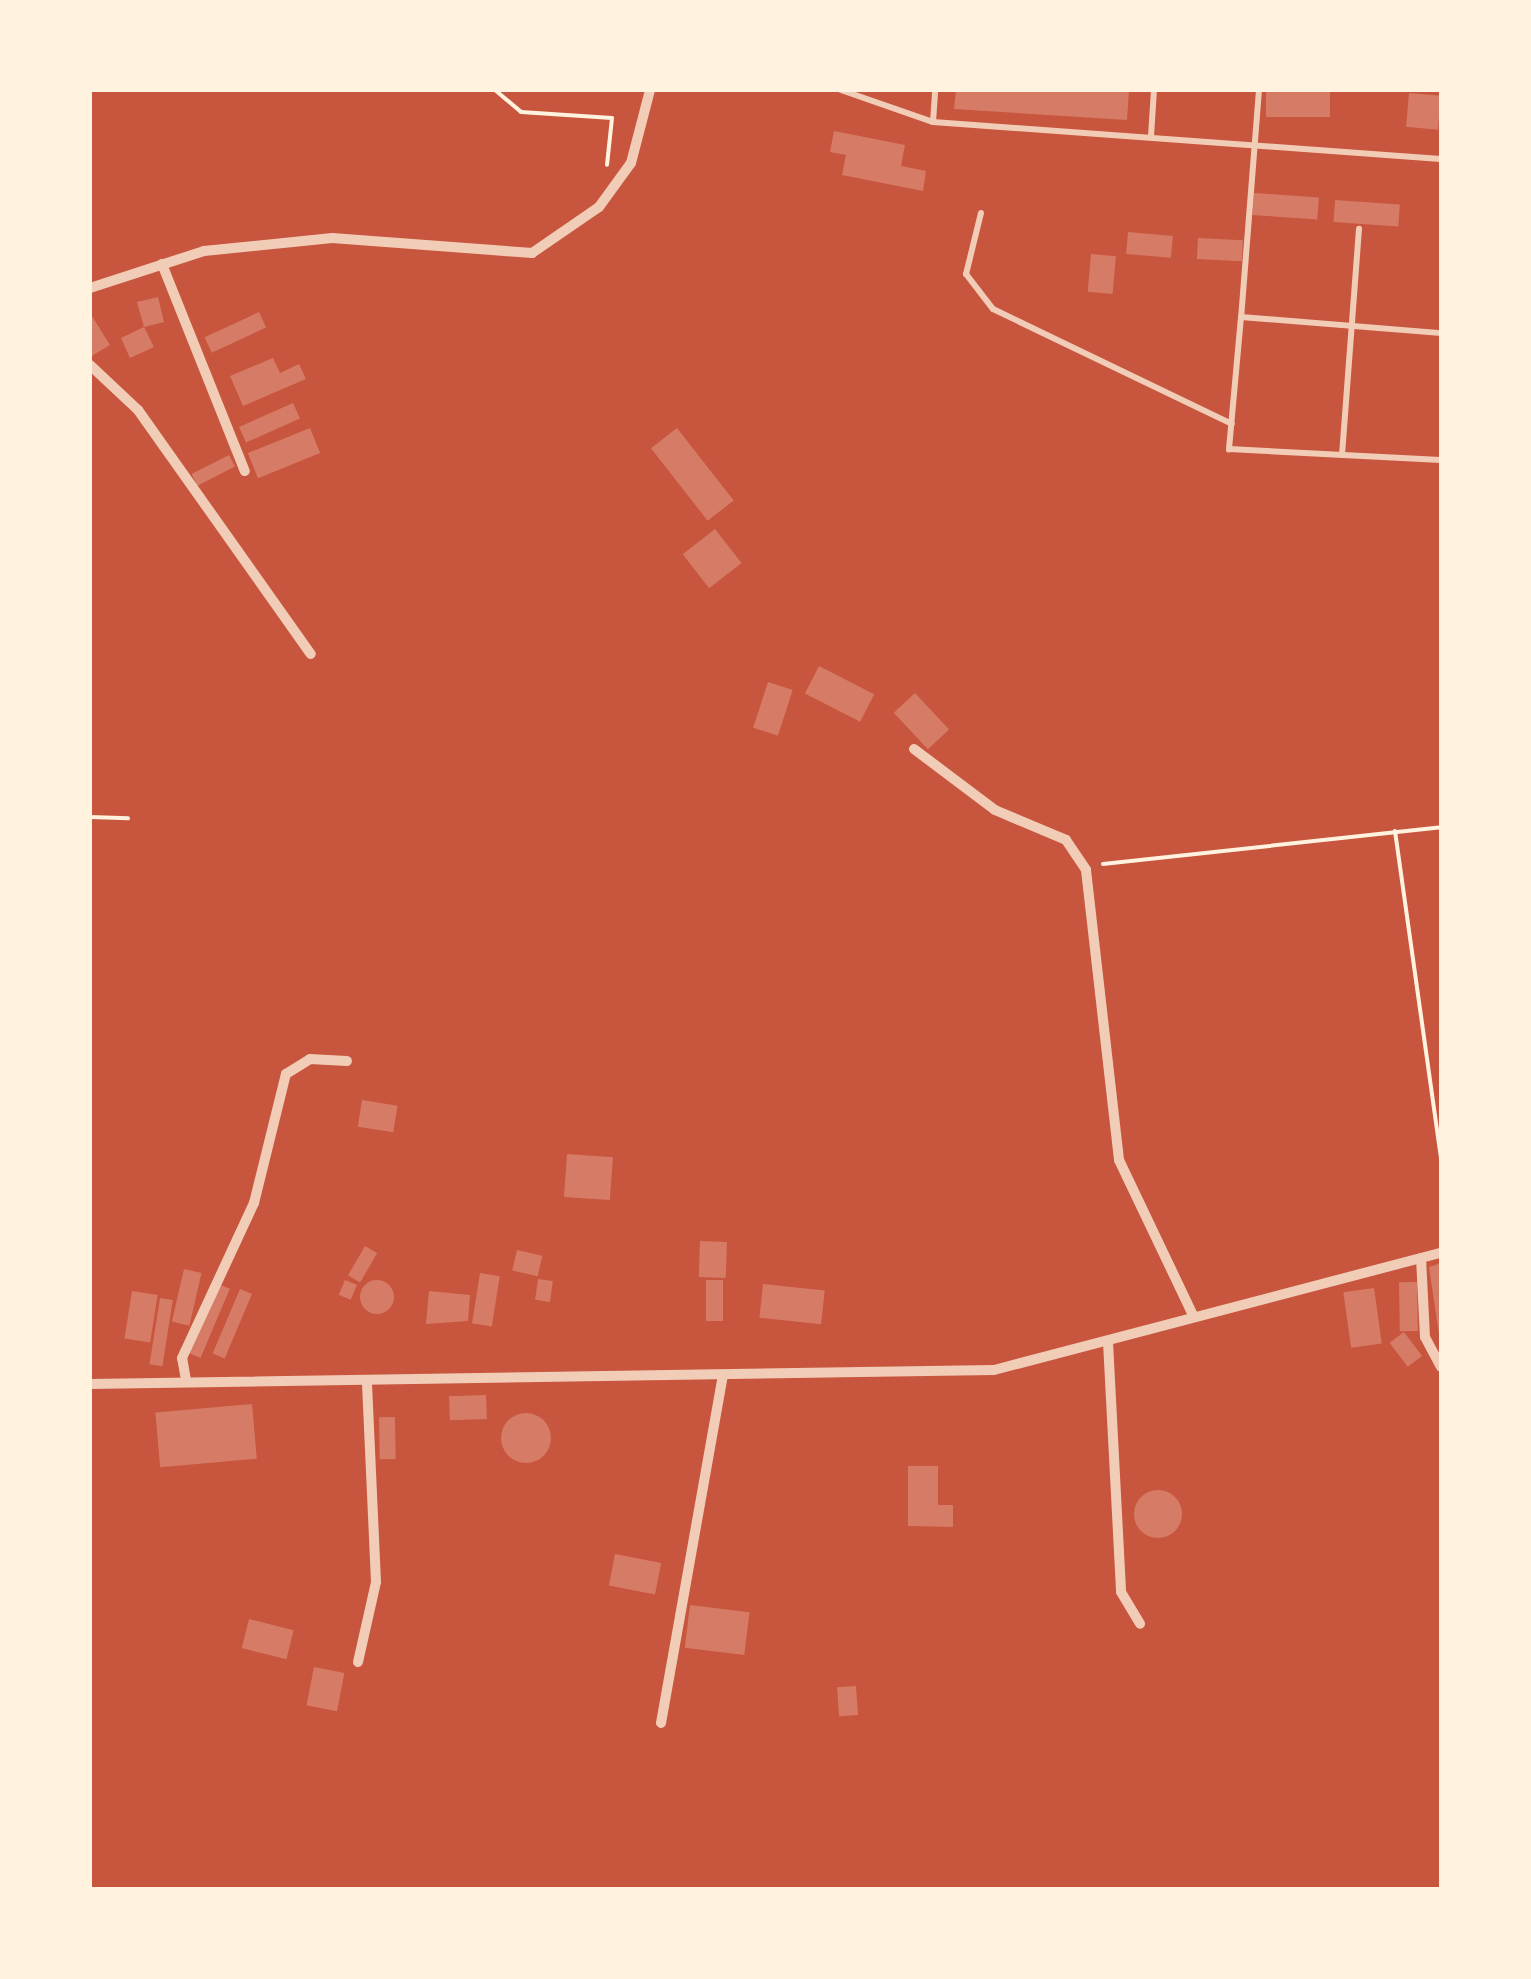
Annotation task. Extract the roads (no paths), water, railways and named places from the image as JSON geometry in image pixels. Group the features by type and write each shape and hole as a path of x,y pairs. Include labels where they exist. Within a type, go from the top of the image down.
{"street":[{"path":"90,288 162,264 332,238 532,253 599,207 632,162 650,90"},
{"path":"162,264 246,471"},
{"path":"90,365 138,410 310,654"},
{"path":"914,749 995,810 1066,840 1083,866 1120,1160 1194,1318"},
{"path":"186,1380 182,1358 254,1202 286,1074 310,1059 347,1062"},
{"path":"90,1384 186,1380 367,1383 994,1370 1441,1253"},
{"path":"1420,1258 1426,1337 1441,1367"},
{"path":"1108,1342 1121,1592 1140,1624"},
{"path":"660,1722 723,1375"},
{"path":"358,1662 376,1582 367,1383"}],"lane":[{"path":"841,90 933,122 1441,159"},
{"path":"933,122 936,90"},
{"path":"1152,136 1154,90"},
{"path":"1259,90 1229,449 1441,460"},
{"path":"981,213 966,274 993,309 1232,424"},
{"path":"1342,455 1359,229"},
{"path":"1241,317 1441,333"}]}
